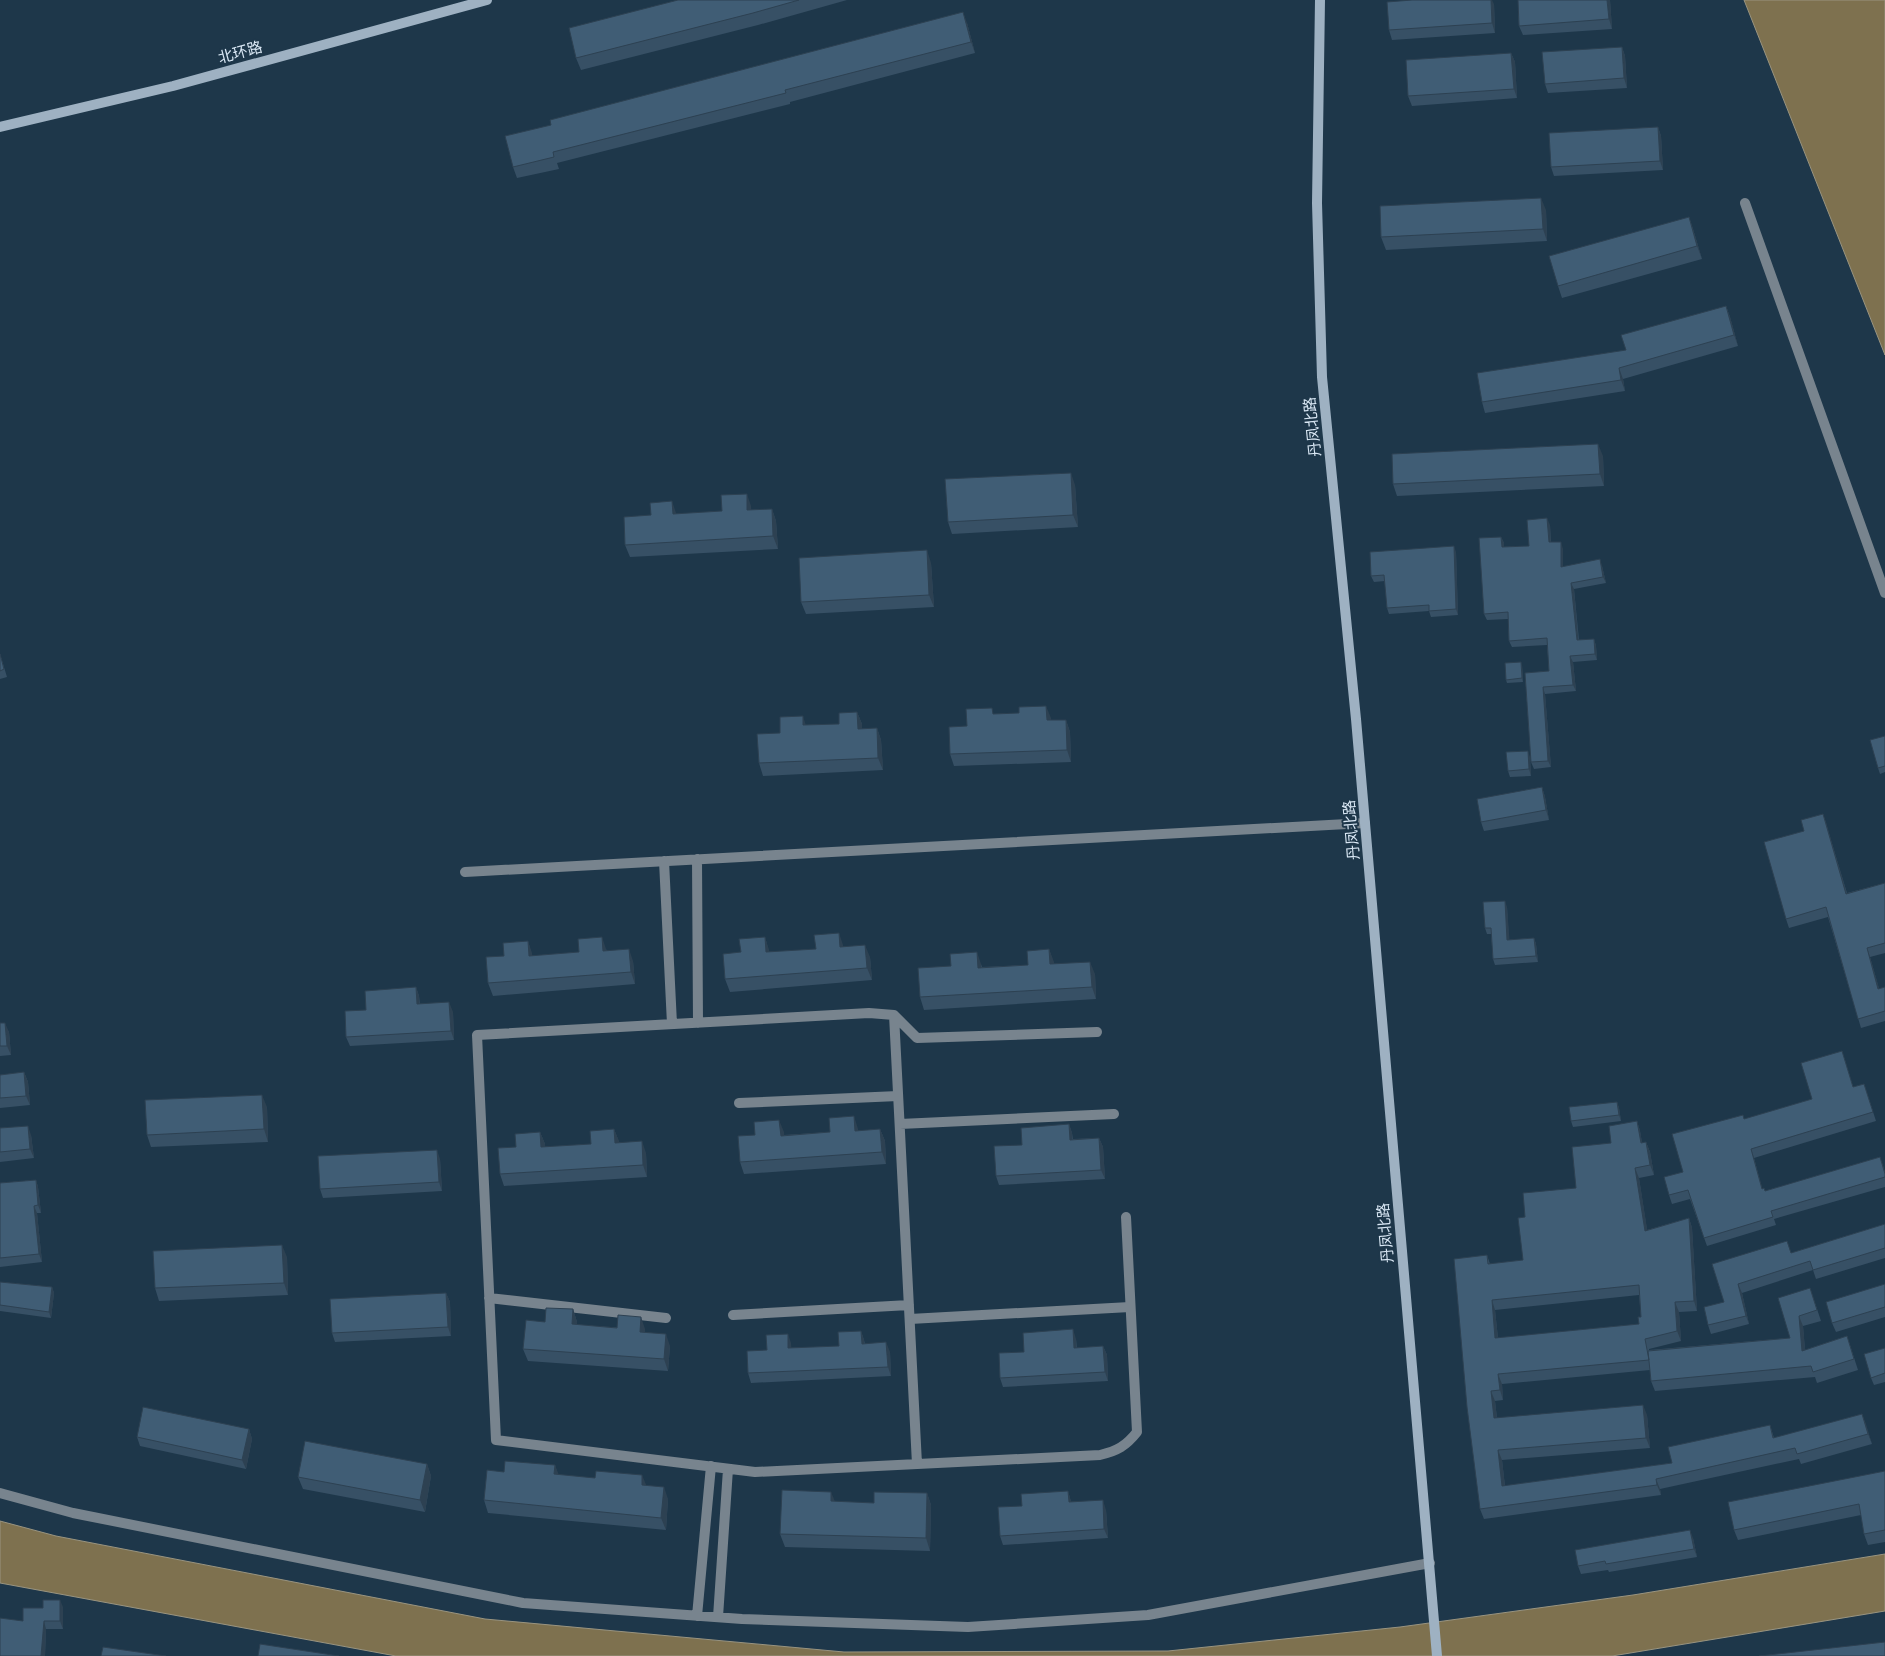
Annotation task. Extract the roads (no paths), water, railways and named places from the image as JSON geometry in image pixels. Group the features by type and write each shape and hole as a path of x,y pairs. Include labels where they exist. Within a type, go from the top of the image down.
{"main road":[{"name":"北环路","path":"0,127 173,86 487,0"},
{"name":"丹凤北路","path":"1320,0 1317,203 1322,377 1365,823 1437,1656"}],"street":[{"path":"1745,203 1885,593"},
{"path":"465,872 1365,823"},
{"path":"696,859 698,1023"},
{"path":"664,861 672,1024"},
{"path":"1097,1032 917,1038 894,1015 869,1013 477,1035 496,1440 755,1472 1100,1455 1116,1451 1128,1444 1137,1432 1126,1217"},
{"path":"894,1015 917,1464"},
{"path":"739,1103 898,1096"},
{"path":"900,1124 1114,1114"},
{"path":"489,1298 666,1318"},
{"path":"733,1316 909,1306"},
{"path":"910,1319 1130,1307"},
{"path":"698,1616 711,1466"},
{"path":"718,1617 728,1469"},
{"path":"0,1492 73,1513 523,1602 718,1617 968,1627 1148,1615 1430,1563"}]}
